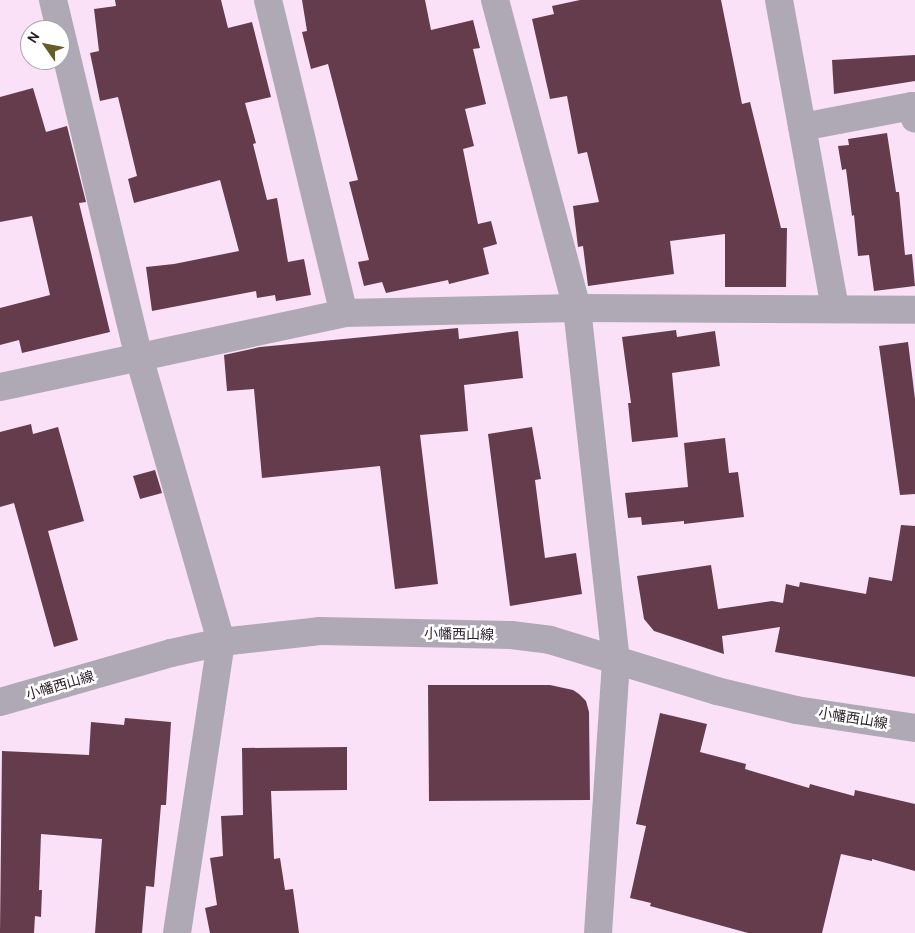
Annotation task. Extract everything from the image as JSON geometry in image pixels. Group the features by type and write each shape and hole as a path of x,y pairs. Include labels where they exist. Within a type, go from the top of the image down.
{"street":[{"path":"53,0 139,357 221,642 177,933"},
{"path":"268,0 344,313"},
{"path":"495,0 577,308 616,662 596,933"},
{"path":"779,0 835,310"},
{"path":"802,128 912,106 915,119"},
{"path":"0,388 344,313 577,308 915,310"},
{"name":"小幡西山線","path":"0,702 171,653 221,642 320,631 511,635 550,640 616,662 717,691 796,710 915,728"}],"building":[{"path":"115,0 221,0 228,28 252,22 271,97 245,103 256,143 253,144 267,200 277,198 288,262 304,259 311,295 276,301 275,295 257,298 256,291 152,311 146,267 174,264 239,251 220,180 134,203 128,179 137,176 118,97 100,101 90,53 99,51 94,9 116,6"},
{"path":"302,0 425,0 431,30 473,20 480,48 473,49 486,104 465,109 474,146 463,149 478,224 491,221 497,244 483,248 489,274 449,284 448,280 386,293 382,282 364,286 358,262 369,260 349,182 358,180 328,64 311,69 302,32 307,31"},
{"path":"580,0 721,0 742,104 750,102 781,228 787,228 786,287 725,287 725,234 670,241 674,274 588,286 583,246 578,247 573,206 599,202 587,152 578,154 567,96 550,99 532,19 554,14 552,6"},
{"path":"915,55 915,81 834,94 832,60"},
{"path":"33,88 46,132 67,126 86,202 79,203 110,332 22,353 19,340 0,345 0,308 50,295 32,216 0,222 0,97"},
{"path":"887,133 896,192 899,192 905,255 912,254 915,286 874,291 869,255 858,256 854,215 852,216 846,169 842,170 838,146 849,145 848,139"},
{"path":"458,328 459,339 518,331 523,378 464,385 468,431 420,435 438,584 395,589 380,466 262,478 254,389 227,391 224,355 260,347"},
{"path":"676,330 677,337 715,331 720,366 672,373 678,437 632,442 628,403 631,403 622,337"},
{"path":"908,342 915,399 915,494 900,495 879,346"},
{"path":"31,424 33,434 58,427 84,521 48,531 78,640 54,647 14,503 0,507 0,432"},
{"path":"532,427 541,479 535,480 545,558 576,553 582,594 510,606 488,434"},
{"path":"725,438 729,473 738,472 744,517 684,524 684,521 642,525 641,517 628,518 625,493 688,487 684,443"},
{"path":"155,470 162,493 140,499 133,476"},
{"path":"901,525 915,526 915,677 775,652 780,627 722,636 724,654 654,631 644,619 637,576 711,565 718,609 772,601 783,603 786,584 799,587 800,582 866,594 869,577 892,581"},
{"path":"428,685 550,685 573,690 579,694 586,701 589,712 590,800 429,801"},
{"path":"660,713 707,724 700,752 746,764 745,769 809,788 810,784 854,796 855,790 915,804 915,871 872,859 872,861 841,854 822,933 748,933 650,906 651,903 630,898 646,826 636,824"},
{"path":"125,718 171,722 166,805 161,805 154,887 146,886 142,933 95,933 102,839 41,834 39,890 42,890 41,917 35,916 34,933 0,933 2,751 89,755 91,722 124,725"},
{"path":"347,747 347,790 271,791 274,859 280,858 285,890 293,889 299,933 210,933 205,908 217,905 210,858 223,856 221,816 243,815 242,748"}]}
